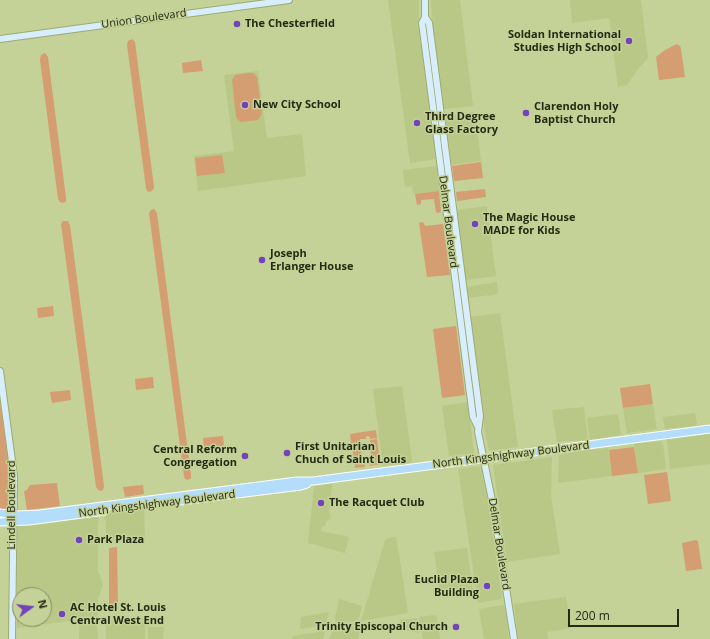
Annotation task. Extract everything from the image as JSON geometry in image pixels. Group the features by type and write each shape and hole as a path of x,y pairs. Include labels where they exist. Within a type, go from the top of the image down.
{"main road":[{"name":"Union Boulevard","path":"0,39 289,0"},
{"name":"Delmar Boulevard","path":"425,0 425,17 428,23 480,416 478,427 493,505 514,639"},
{"name":"Lindell Boulevard","path":"0,371 13,470 12,639"},
{"name":"North Kingshighway Boulevard","path":"0,522 12,518 45,513 297,481 313,481 710,429"},
{"name":"North Kingshighway Boulevard","path":"0,513 12,518"}],"shaded area":[{"path":"388,0 419,0 419,30 435,159 410,163"},
{"path":"431,0 460,0 473,106 443,108 433,37"},
{"name":"Soldan International Studies High School","path":"570,0 641,0 648,58 627,85 618,87 609,18 572,23"},
{"path":"132,39 135,42 154,187 150,192 147,191 146,188 127,45 128,41"},
{"path":"677,44 681,49 685,77 659,80 656,57 665,50"},
{"path":"45,53 48,57 66,198 66,202 63,203 58,199 40,60 41,55"},
{"path":"201,60 203,71 183,73 182,63"},
{"name":"New City School","path":"258,71 267,138 302,134 306,176 198,191 194,156 234,151 224,75"},
{"path":"253,73 257,77 262,114 258,120 241,122 236,117 232,80 235,75"},
{"path":"475,112 481,161 450,165 444,117 446,115"},
{"path":"222,155 225,173 197,176 195,158"},
{"path":"481,162 483,178 454,181 452,166"},
{"path":"437,166 440,191 413,194 412,186 405,187 403,170"},
{"path":"485,189 486,197 457,201 456,192"},
{"path":"439,191 441,212 436,212 434,199 421,200 421,204 417,205 415,194"},
{"path":"487,206 496,276 466,280 456,210"},
{"path":"154,209 157,213 191,475 191,478 188,480 185,479 184,476 149,213"},
{"path":"63,221 68,221 70,225 104,486 103,490 101,491 96,487 61,224"},
{"path":"423,222 425,226 443,224 450,275 427,277 419,223"},
{"path":"497,282 498,294 468,298 467,287"},
{"path":"53,306 54,316 38,318 37,308"},
{"path":"500,313 518,447 489,451 485,432 470,317"},
{"path":"456,326 465,395 442,398 433,329"},
{"path":"153,377 154,388 136,390 135,379"},
{"path":"650,384 653,404 623,408 620,388"},
{"path":"402,386 412,461 410,463 383,466 373,389"},
{"path":"70,390 71,400 52,403 50,392"},
{"path":"468,402 474,453 449,456 442,406"},
{"path":"0,403 10,473 8,506 6,509 0,509"},
{"path":"653,404 657,429 627,433 623,408"},
{"path":"584,407 588,440 557,442 552,410"},
{"path":"695,413 697,424 695,426 665,429 663,417"},
{"path":"618,414 621,435 590,440 587,418"},
{"path":"376,430 377,438 370,439 370,437 367,436 365,439 360,439 360,442 358,442 357,437 358,443 351,443 350,434"},
{"path":"710,434 710,464 670,469 667,440"},
{"path":"223,436 224,446 204,448 203,438"},
{"path":"377,439 380,464 370,466 370,440"},
{"path":"661,441 663,444 666,469 638,473 634,444"},
{"path":"360,444 362,459 364,459 365,467 355,468 352,445"},
{"path":"634,447 638,473 612,476 609,450"},
{"path":"608,448 612,476 558,483 559,455 585,450"},
{"path":"552,457 551,495 560,554 507,562 493,465"},
{"path":"479,466 481,468 488,503 502,597 501,599 478,603 458,469"},
{"path":"667,472 671,501 648,504 644,475"},
{"path":"57,483 60,506 27,510 24,491 27,490 30,485"},
{"path":"332,484 329,510 331,519 327,520 325,526 322,526 321,531 349,537 345,553 308,543 314,486"},
{"path":"143,485 144,494 125,497 123,487"},
{"path":"144,508 145,542 106,542 106,521 104,520 106,514"},
{"path":"96,515 98,516 98,573 103,585 98,598 98,617 52,623 52,587 17,587 17,526"},
{"path":"395,537 397,541 408,613 361,621 385,540"},
{"path":"696,540 698,541 702,569 686,571 682,543"},
{"path":"117,547 118,606 109,607 109,548"},
{"path":"467,548 473,591 440,595 434,552"},
{"path":"566,597 571,628 547,632 548,639 518,639 514,604"},
{"path":"339,599 362,606 358,621 336,622 335,618"},
{"path":"503,605 505,608 509,639 484,639 479,609"},
{"path":"329,612 325,625 300,629 301,617"},
{"path":"434,615 437,617 440,639 423,639 419,617"},
{"path":"417,618 419,633 399,629 398,625 400,620"},
{"path":"145,619 145,639 106,639 106,620"},
{"path":"97,622 98,639 79,639 79,624"},
{"path":"361,626 358,639 329,639 333,630"},
{"path":"148,627 164,627 163,639 148,639"},
{"path":"322,630 325,634 323,639 292,639 293,636"}],"place":[{"name":"The Chesterfield","path":"237,24"},
{"name":"Soldan International Studies High School","path":"629,41"},
{"name":"New City School","path":"245,105"},
{"name":"Clarendon Holy Baptist Church","path":"526,113"},
{"name":"Third Degree Glass Factory","path":"417,123"},
{"name":"The Magic House MADE for Kids","path":"475,224"},
{"name":"Joseph Erlanger House","path":"262,260"},
{"name":"First Unitarian Chuch of Saint Louis","path":"287,453"},
{"name":"Central Reform Congregation","path":"245,456"},
{"name":"The Racquet Club","path":"321,503"},
{"name":"Park Plaza","path":"79,540"},
{"name":"Euclid Plaza Building","path":"487,586"},
{"name":"AC Hotel St. Louis Central West End","path":"62,614"},
{"name":"Trinity Episcopal Church","path":"456,627"}]}
